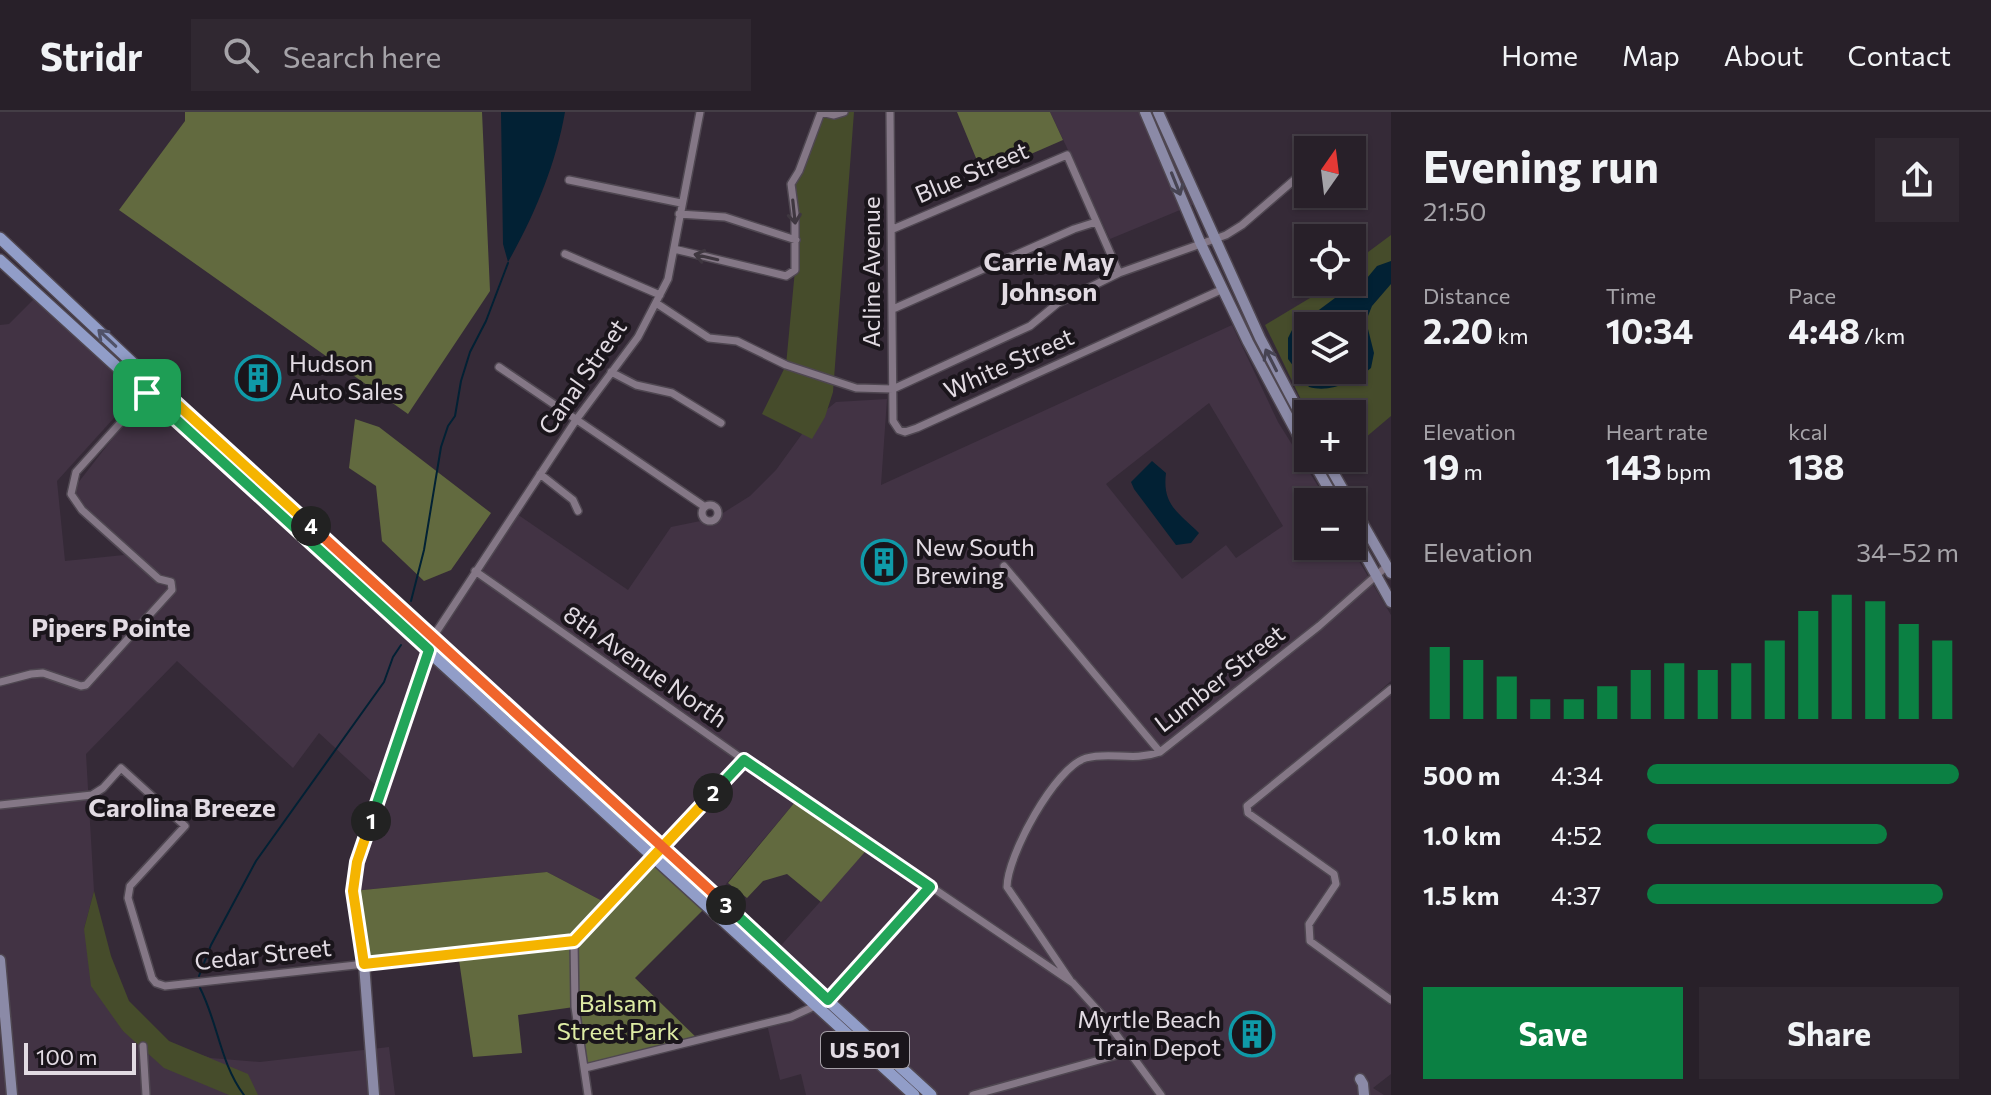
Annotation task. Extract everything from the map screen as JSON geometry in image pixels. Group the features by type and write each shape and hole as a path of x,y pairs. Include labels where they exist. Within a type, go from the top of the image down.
{"main road":[{"path":"1145,112 1200,242 1294,427"},
{"path":"1158,112 1257,333 1294,403"},
{"name":"US 501","path":"0,238 151,388"},
{"name":"US 501","path":"0,260 151,388 822,1002 931,1095"},
{"path":"1366,530 1389,570"},
{"path":"1366,560 1391,602"},
{"path":"374,1095 364,964 353,891 357,862 431,644"},
{"path":"0,960 12,1095"},
{"name":"US 501","path":"822,1002 914,1095"},
{"path":"1360,1079 1364,1095"}],"street":[{"name":"Canal Street","path":"431,644 475,571 576,420 638,337 658,299 668,279 700,112"},
{"path":"674,249 786,276 792,273 795,270 796,240 791,184 821,112 834,115 844,112"},
{"name":"Acline Avenue","path":"890,112 893,421 899,430"},
{"name":"Blue Street","path":"893,229 1067,155 1096,222"},
{"path":"569,180 681,203"},
{"path":"565,254 658,299 709,338 737,341 786,365 856,388 893,389 1030,326 1058,303 1119,273 1226,235 1294,180"},
{"path":"679,214 725,217 796,240"},
{"path":"893,309 1096,222 1119,273"},
{"name":"White Street","path":"899,430 905,432 917,428 1223,289"},
{"path":"499,367 705,507"},
{"path":"611,372 636,385 672,393 721,423"},
{"path":"0,682 43,673 86,685 172,590 171,582 159,579 82,510 71,494 76,472 151,388"},
{"path":"540,474 573,500 578,511"},
{"path":"1004,566 1160,752"},
{"name":"Lumber Street","path":"1073,983 1007,887 1007,875 1018,847 1064,772 1075,763 1100,756 1135,759 1160,752 1319,626 1374,576 1389,570"},
{"name":"8th Avenue North","path":"475,571 744,760 1073,983 1102,1015 1161,1095"},
{"path":"1391,689 1247,806 1248,813 1334,874 1336,884 1309,924 1310,941 1391,1000"},
{"path":"588,1095 575,1007 574,941 744,760"},
{"name":"Cedar Street","path":"0,805 92,795 121,768 185,826 130,886 128,898 152,978 165,986 574,941"},
{"path":"585,1068 779,1021 822,1002 930,887"},
{"path":"143,1046 146,1095"},
{"path":"973,1095 1128,1052"}],"shaded area":[{"path":"1050,112 1158,112 1197,203 1110,239"},
{"path":"38,295 141,388 57,481 65,561 124,555 79,514 67,497 155,384 433,637 514,512 628,590 671,527 715,518 750,496 776,470 810,423 836,402 887,399 881,485 1232,325 1278,422 1294,448 1294,472 1309,472 1319,488 1294,488 1294,560 1358,560 1391,615 1391,681 1314,749 1391,689 1391,1074 1373,1088 1384,1095 806,1095 801,1074 780,1080 767,1024 827,1000 776,951 871,845 800,796 716,896 661,847 608,904 547,872 353,891 383,792 319,733 293,768 177,661 86,754 94,891 84,929 123,1031 211,1058 260,1062 389,1047 395,1095 0,1095 0,325 9,324","holes":["1209,403 1283,526 1236,558 1226,545 1182,579 1106,484"]}],"green space":[{"path":"185,112 482,112 490,291 408,414 119,210 185,121"},
{"path":"821,112 854,112 833,392 825,417 812,439 762,414 786,365 795,270 791,184"},
{"path":"957,112 1050,112 1063,140 983,175"},
{"path":"1391,235 1391,416 1366,437 1366,400 1301,400 1265,325 1313,296 1366,296 1366,254"},
{"path":"355,419 379,427 491,513 451,570 424,581 382,541 376,486 349,468"},
{"path":"800,796 871,845 821,902 787,874 763,881 747,898 728,883"},
{"name":"Balsam Street Park","path":"652,856 708,905 635,978 700,1041 585,1068 574,1007 518,1015 522,1053 473,1057 458,953 364,964 353,891 547,872 608,904"},
{"path":"94,891 111,956 129,1001 169,1041 248,1074 258,1095 229,1095 164,1068 123,1031 91,986 84,929"}],"water":[{"path":"501,112 565,112 543,190 508,262 503,244"},
{"path":"1391,261 1391,284 1372,306 1366,321 1366,312 1316,312 1340,296 1366,296 1366,279 1377,266"},
{"path":"1366,321 1374,353 1371,368 1366,372"},
{"path":"1294,329 1294,367 1288,359 1288,338"},
{"path":"1307,384 1344,384 1325,389"},
{"path":"1152,461 1166,473 1169,501 1199,533 1191,543 1176,545 1134,489 1131,482"}],"waterway":[{"path":"411,601 424,550 441,447 455,416 470,352 486,321 508,263"},
{"path":"199,976 211,945 256,861 384,682 401,645"},
{"path":"200,988 224,1056 244,1095"}],"place":[{"name":"Hudson Auto Sales","path":"258,378"},
{"name":"New South Brewing","path":"884,562"},
{"name":"Myrtle Beach Train Depot","path":"1252,1034"}],"district":[{"name":"Carrie May Johnson","path":"1049,277"},
{"name":"Pipers Pointe","path":"111,628"},
{"name":"Carolina Breeze","path":"182,808"}],"route":[{"path":"147,393 155,384 183,408 661,847 776,951 828,1000 930,887 744,760 668,844 661,847 574,941 364,964 353,891 357,862 429,650 147,393"}]}
